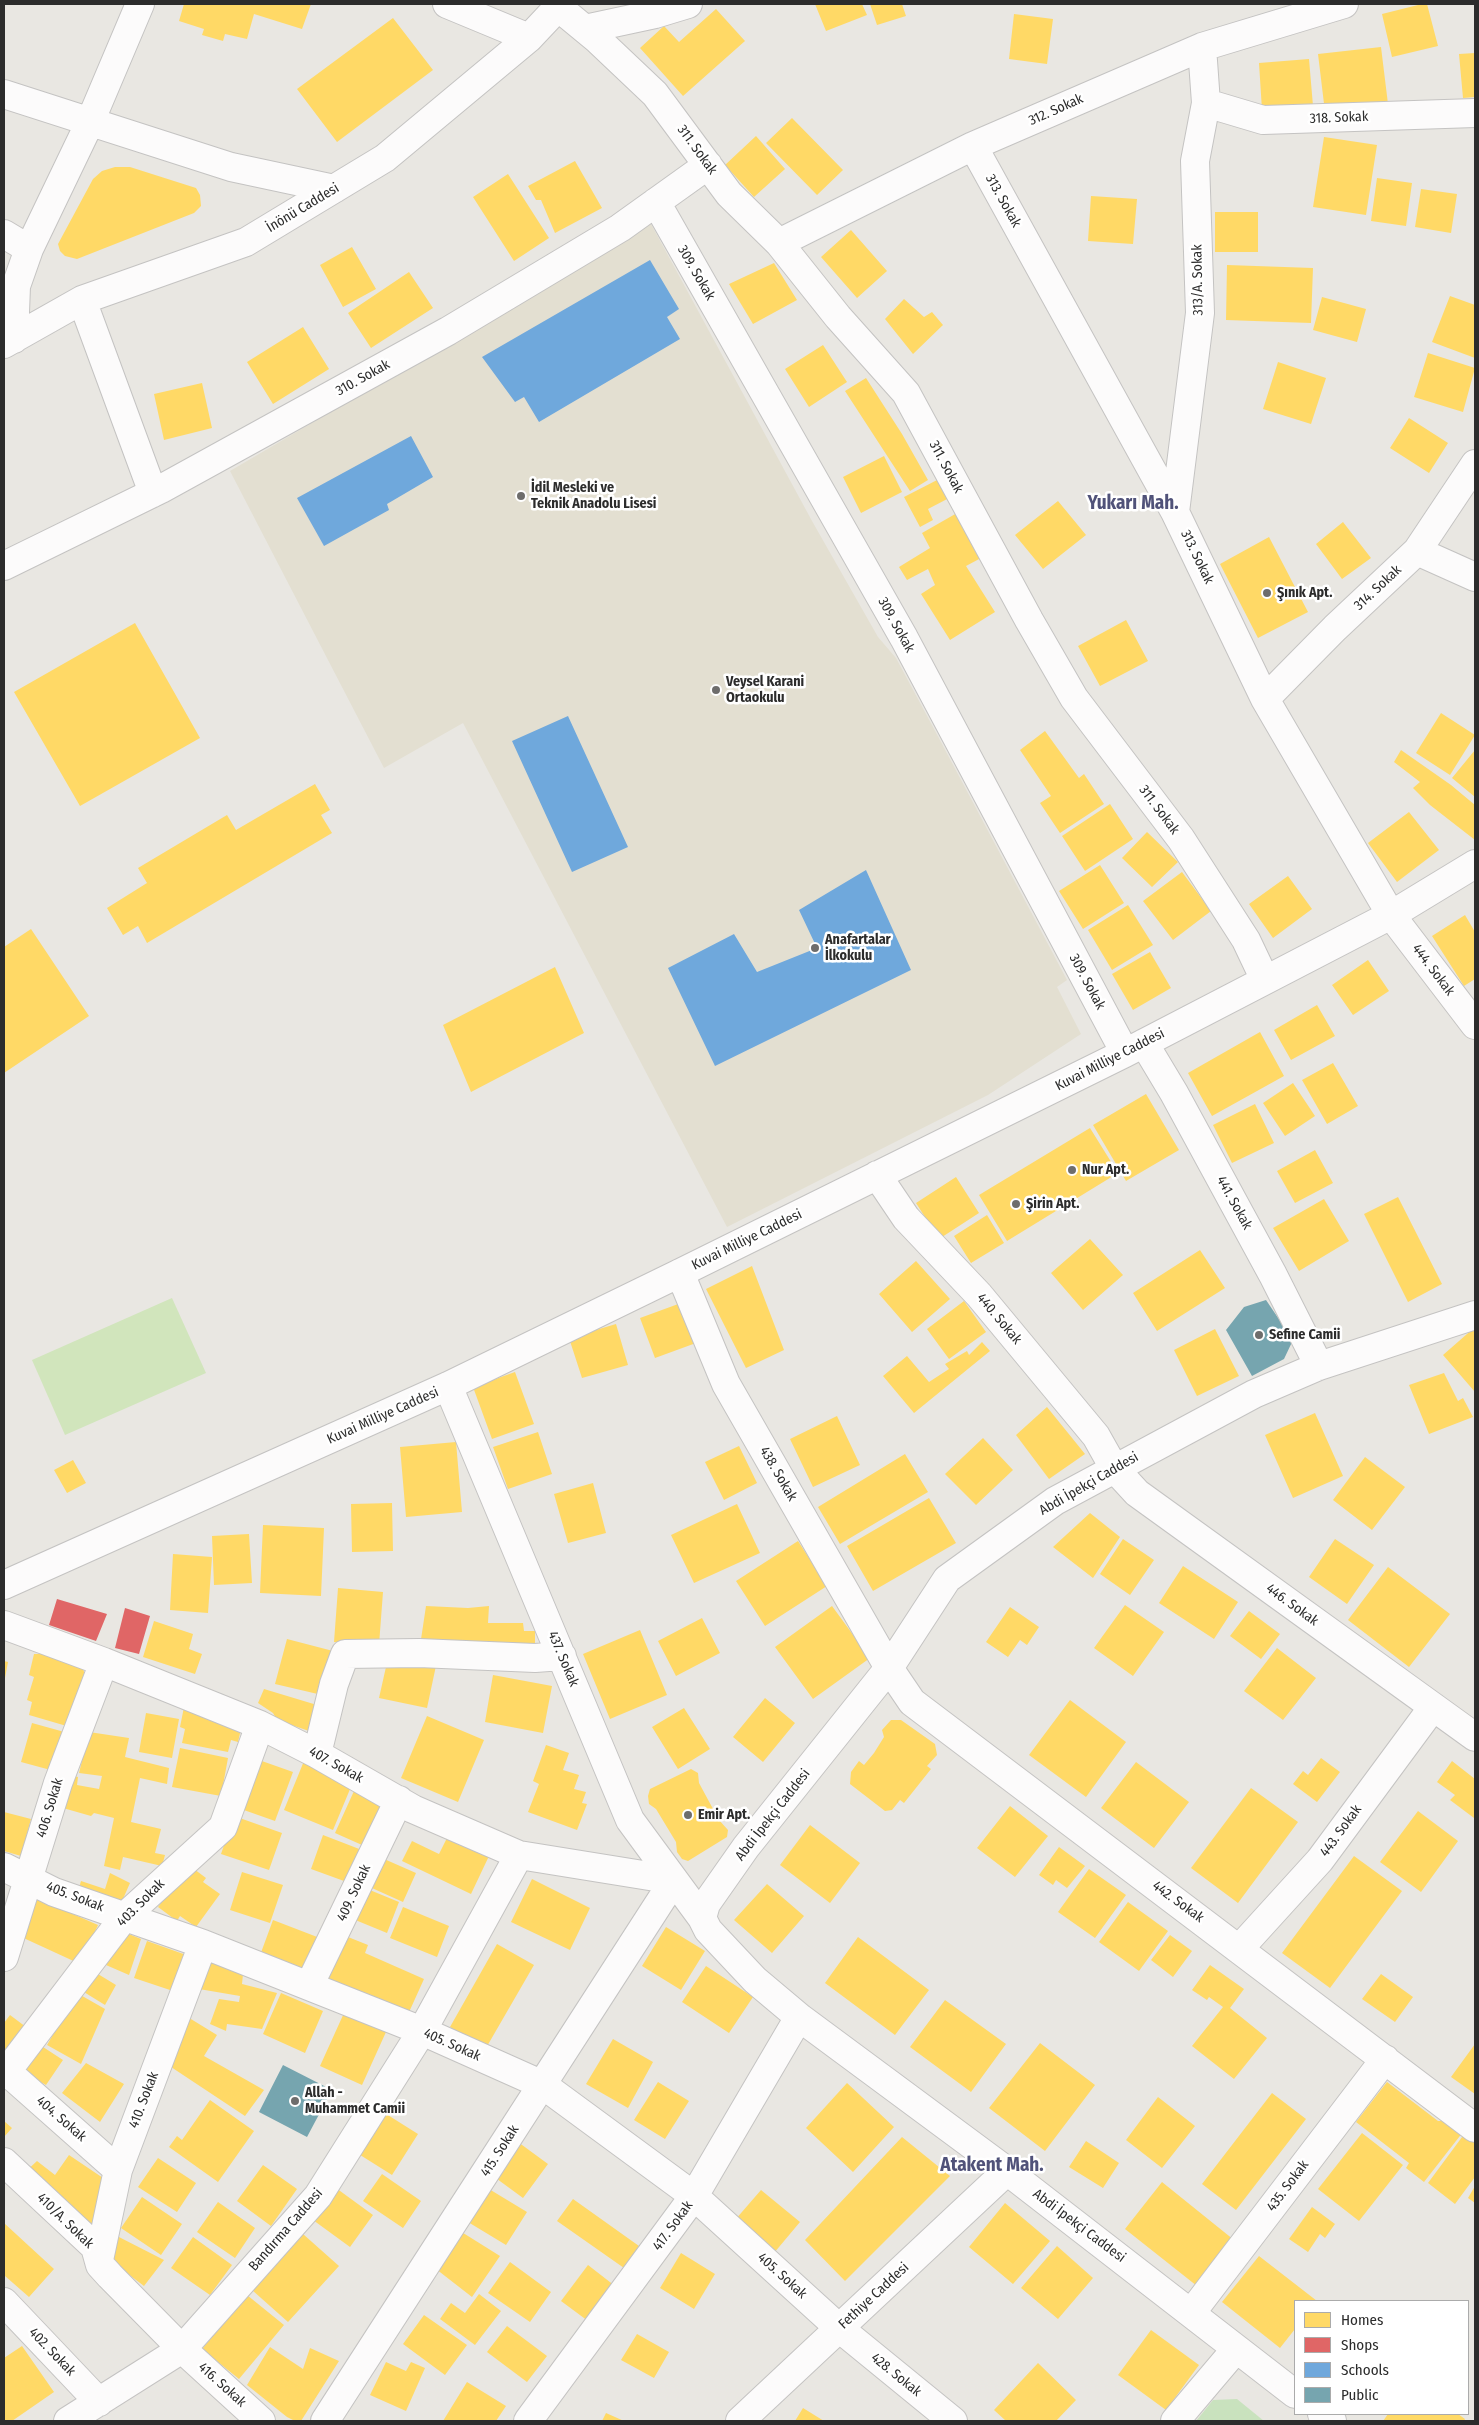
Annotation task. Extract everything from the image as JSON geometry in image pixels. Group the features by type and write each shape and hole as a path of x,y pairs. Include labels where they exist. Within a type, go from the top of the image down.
{"street":[{"path":"9,342 16,286 29,250 90,122 140,4"},
{"path":"447,4 529,38"},
{"path":"585,29 655,14 688,4"},
{"name":"312. Sokak","path":"779,243 973,146 1202,47 1344,4"},
{"name":"İnönü Caddesi","path":"9,342 82,300 246,242 385,158 529,38 560,5"},
{"name":"311. Sokak","path":"560,5 655,94 729,194 779,243 838,317 906,393 1029,620 1074,698 1181,839 1246,940 1265,980"},
{"name":"313/A. Sokak","path":"1175,512 1200,313 1195,161 1206,103 1202,47"},
{"path":"4,94 231,167 334,189"},
{"name":"318. Sokak","path":"1206,103 1263,120 1475,112"},
{"name":"313. Sokak","path":"973,146 1175,512 1265,699 1391,915"},
{"name":"310. Sokak","path":"4,566 153,493 448,332 620,228 708,166"},
{"name":"309. Sokak","path":"656,202 1134,1048"},
{"path":"4,234 29,250"},
{"path":"82,300 153,493"},
{"name":"314. Sokak","path":"1265,699 1335,628 1417,551 1475,464"},
{"path":"1417,551 1475,577"},
{"name":"Kuvai Milliye Caddesi","path":"4,1585 448,1386 680,1273 1134,1048 1391,915 1475,864"},
{"name":"444. Sokak","path":"1391,915 1475,1025"},
{"name":"441. Sokak","path":"1134,1048 1174,1093 1264,1258 1319,1366"},
{"name":"440. Sokak","path":"877,1176 906,1218 978,1295 1096,1436 1114,1468"},
{"name":"438. Sokak","path":"680,1273 726,1384 889,1668"},
{"name":"Abdi İpekçi Caddesi","path":"1294,2393 1236,2349 1192,2312 1007,2171 799,2017 755,1980 708,1930 702,1918 706,1904 746,1847 889,1668 947,1578 1055,1501 1254,1394 1319,1366 1475,1315"},
{"name":"437. Sokak","path":"448,1386 630,1820 702,1918"},
{"name":"446. Sokak","path":"1114,1468 1138,1493 1475,1737"},
{"name":"407. Sokak","path":"4,1626 104,1662 260,1725 317,1754 399,1800 520,1855 674,1880"},
{"path":"317,1754 334,1684 345,1654 419,1653 535,1658 562,1656"},
{"name":"406. Sokak","path":"4,1956 58,1783 104,1662"},
{"name":"442. Sokak","path":"889,1668 912,1702 1240,1948 1475,2128"},
{"name":"443. Sokak","path":"1240,1948 1320,1860 1433,1707"},
{"name":"403. Sokak","path":"5,2072 125,1916 223,1827 260,1725"},
{"name":"409. Sokak","path":"309,1986 399,1800"},
{"name":"Bandırma Caddesi","path":"68,2421 182,2349 318,2196 422,2031 520,1855"},
{"name":"405. Sokak","path":"4,1867 54,1892 203,1944 422,2031 543,2084 694,2196 839,2328"},
{"name":"415. Sokak","path":"325,2421 674,1880"},
{"name":"410. Sokak","path":"99,2260 118,2170 203,1944"},
{"name":"417. Sokak","path":"528,2421 694,2196 799,2017"},
{"name":"435. Sokak","path":"1192,2312 1385,2059"},
{"name":"404. Sokak","path":"5,2072 118,2170"},
{"name":"410/A. Sokak","path":"4,2162 95,2247 99,2260 110,2276 182,2349"},
{"name":"Fethiye Caddesi","path":"740,2421 1007,2171"},
{"name":"402. Sokak","path":"4,2302 99,2402"},
{"name":"428. Sokak","path":"839,2328 953,2421"},
{"name":"416. Sokak","path":"182,2349 262,2421"},
{"path":"1175,2421 1236,2349"}],"shaded area":[{"path":"651,224 812,521 878,637 896,658 933,727 1067,980 1057,987 1081,1034 988,1095 727,1227 463,723 384,768 230,471"}],"green space":[{"path":"172,1298 206,1373 65,1435 32,1360"},
{"path":"1237,2399 1264,2421 1196,2421 1213,2400"}],"building: Homes":[{"path":"184,4 311,4 302,29 254,14 247,39 225,34 223,41 202,35 204,29 179,21"},
{"path":"815,4 862,4 867,15 826,31"},
{"path":"870,4 902,4 906,16 877,25"},
{"path":"1427,4 1438,46 1392,57 1382,14"},
{"path":"716,9 745,41 683,96 640,48 664,26 679,42"},
{"path":"1014,14 1053,19 1047,64 1009,59"},
{"path":"393,18 433,70 337,142 297,89"},
{"path":"1381,47 1388,104 1325,112 1318,54"},
{"path":"1475,53 1475,97 1463,98 1459,54"},
{"path":"1309,59 1313,106 1262,110 1259,63"},
{"path":"792,118 843,170 817,195 766,143"},
{"path":"756,136 785,169 754,197 725,165"},
{"path":"1324,137 1377,145 1366,215 1313,207"},
{"path":"575,161 602,208 555,233 541,200 536,200 528,186"},
{"path":"115,167 130,167 196,188 200,195 201,206 194,213 77,259 65,256 60,251 58,244 93,179 102,171"},
{"path":"508,174 549,238 514,261 473,197"},
{"path":"1377,178 1412,183 1406,226 1371,221"},
{"path":"1421,189 1457,194 1451,233 1415,227"},
{"path":"1091,196 1137,199 1133,244 1088,241"},
{"path":"1215,212 1258,212 1258,252 1215,252"},
{"path":"851,230 887,271 857,298 821,257"},
{"path":"352,247 376,289 343,307 320,265"},
{"path":"774,263 797,300 753,324 729,284"},
{"path":"1227,265 1313,268 1311,323 1226,320"},
{"path":"409,272 433,308 371,348 348,313"},
{"path":"1450,296 1475,305 1475,358 1432,342"},
{"path":"1322,297 1366,309 1357,342 1313,330"},
{"path":"904,299 924,317 932,312 943,325 913,354 885,319"},
{"path":"303,327 329,369 273,404 247,362"},
{"path":"823,345 847,382 809,407 785,369"},
{"path":"1428,353 1475,368 1463,412 1414,397"},
{"path":"1278,362 1326,378 1311,424 1263,409"},
{"path":"866,378 902,434 928,480 910,491 845,391"},
{"path":"202,383 212,428 164,440 154,394"},
{"path":"1409,418 1448,443 1429,473 1390,448"},
{"path":"884,456 902,492 861,513 843,477"},
{"path":"941,478 951,497 928,509 933,520 920,527 904,497"},
{"path":"1058,501 1086,535 1043,569 1015,535"},
{"path":"957,513 981,558 966,566 995,612 950,640 921,594 935,585 928,569 907,580 899,567 930,548 922,533"},
{"path":"1343,522 1371,558 1342,579 1316,544"},
{"name":"Şınık Apt.","path":"1269,537 1308,612 1258,638 1220,564"},
{"path":"1126,620 1148,661 1100,686 1078,646"},
{"path":"135,623 200,738 80,806 14,692"},
{"path":"1441,713 1475,735 1450,775 1416,753"},
{"path":"1045,731 1079,778 1084,774 1104,804 1060,833 1040,803 1051,796 1020,750"},
{"path":"1401,750 1451,785 1475,805 1475,840 1430,805 1413,788 1420,782 1394,762"},
{"path":"1475,750 1475,797 1452,778"},
{"path":"315,784 330,810 321,815 332,833 147,943 138,926 123,935 107,908 147,883 138,868 227,815 236,830"},
{"path":"1110,804 1133,839 1085,871 1062,836"},
{"path":"1409,812 1439,850 1397,882 1368,843"},
{"path":"1147,832 1178,862 1152,887 1122,858"},
{"path":"1100,865 1124,903 1083,929 1059,891"},
{"path":"1182,872 1211,911 1173,940 1143,901"},
{"path":"1288,876 1312,909 1273,938 1249,904"},
{"path":"1128,905 1153,945 1112,970 1088,930"},
{"path":"1465,915 1475,932 1475,979 1464,986 1432,936"},
{"path":"31,929 89,1016 4,1073 4,947"},
{"path":"1150,952 1171,988 1133,1010 1112,974"},
{"path":"1368,960 1389,991 1353,1015 1332,985"},
{"path":"555,967 584,1033 471,1092 443,1025"},
{"path":"1317,1005 1335,1036 1291,1060 1274,1030"},
{"path":"1260,1032 1284,1076 1212,1116 1188,1073"},
{"path":"1333,1063 1358,1106 1327,1124 1302,1080"},
{"path":"1293,1083 1315,1116 1285,1136 1263,1103"},
{"path":"1146,1094 1179,1150 1126,1181 1093,1125"},
{"path":"1255,1104 1274,1143 1232,1163 1213,1125"},
{"path":"1090,1128 1118,1173 1007,1241 979,1195"},
{"path":"1315,1150 1333,1183 1295,1203 1277,1171"},
{"path":"956,1177 979,1213 939,1239 916,1203"},
{"path":"1398,1197 1442,1284 1408,1302 1364,1214"},
{"path":"1324,1199 1349,1241 1299,1271 1273,1228"},
{"path":"987,1215 1004,1243 971,1263 954,1236"},
{"path":"1090,1239 1123,1275 1083,1310 1051,1273"},
{"path":"1200,1250 1225,1288 1157,1331 1133,1293"},
{"path":"916,1261 950,1299 912,1332 879,1294"},
{"path":"752,1266 784,1350 746,1368 706,1289"},
{"path":"964,1301 986,1332 949,1359 927,1329"},
{"path":"681,1303 696,1343 655,1358 640,1318"},
{"path":"616,1324 628,1365 582,1378 569,1338"},
{"path":"1475,1327 1475,1392 1443,1355"},
{"path":"1215,1329 1239,1376 1197,1396 1174,1350"},
{"path":"982,1342 990,1351 914,1413 883,1376 907,1356 929,1382 949,1369 945,1364 967,1351 969,1355"},
{"path":"515,1372 534,1424 492,1439 473,1387"},
{"path":"1444,1373 1458,1401 1463,1398 1473,1417 1429,1434 1409,1385"},
{"path":"1047,1407 1085,1454 1049,1479 1016,1435"},
{"path":"1315,1413 1343,1476 1293,1498 1265,1435"},
{"path":"837,1416 860,1465 813,1487 790,1439"},
{"path":"538,1432 552,1474 508,1489 493,1447"},
{"path":"983,1438 1013,1470 976,1505 945,1474"},
{"path":"456,1442 462,1512 406,1517 400,1447"},
{"path":"739,1446 757,1483 724,1500 705,1462"},
{"path":"905,1454 928,1492 840,1544 818,1507"},
{"path":"1365,1457 1405,1487 1372,1530 1333,1500"},
{"path":"73,1460 86,1483 67,1493 54,1470"},
{"path":"593,1483 606,1533 568,1543 554,1494"},
{"path":"929,1498 956,1543 873,1591 847,1546"},
{"path":"392,1503 393,1551 352,1552 351,1504"},
{"path":"737,1504 760,1553 694,1583 671,1535"},
{"path":"1090,1513 1120,1537 1093,1578 1053,1547"},
{"path":"263,1525 324,1528 321,1596 260,1593"},
{"path":"249,1534 252,1583 214,1585 212,1536"},
{"path":"1123,1539 1154,1560 1130,1595 1100,1574"},
{"path":"1335,1539 1374,1565 1347,1604 1309,1577"},
{"path":"798,1541 827,1586 765,1626 736,1581"},
{"path":"173,1554 212,1557 208,1613 170,1610"},
{"path":"1183,1566 1238,1602 1214,1639 1159,1603"},
{"path":"1388,1567 1450,1614 1409,1667 1348,1620"},
{"path":"338,1588 383,1592 379,1645 334,1642"},
{"path":"1125,1605 1164,1632 1133,1676 1094,1648"},
{"path":"426,1606 468,1608 489,1606 488,1623 523,1623 524,1631 535,1631 535,1646 420,1646"},
{"path":"832,1606 870,1658 813,1699 775,1647"},
{"path":"1010,1607 1039,1627 1027,1645 1020,1640 1008,1657 986,1642"},
{"path":"1249,1611 1280,1634 1261,1659 1230,1636"},
{"path":"702,1618 720,1653 676,1676 658,1641"},
{"path":"154,1621 193,1634 189,1649 202,1654 195,1674 143,1657"},
{"path":"640,1630 667,1695 610,1719 583,1654"},
{"path":"287,1639 333,1651 322,1695 275,1684"},
{"path":"1277,1648 1316,1678 1283,1720 1244,1691"},
{"path":"34,1654 43,1654 83,1668 84,1672 88,1674 70,1727 29,1715 32,1702 27,1700 34,1677 29,1675"},
{"path":"388,1658 437,1661 427,1708 379,1698"},
{"path":"4,1661 8,1662 5,1678 4,1678"},
{"path":"493,1675 552,1686 543,1733 485,1722"},
{"path":"264,1689 317,1705 309,1731 277,1720 273,1713 258,1703"},
{"path":"765,1698 795,1723 763,1762 733,1737"},
{"path":"1070,1700 1126,1742 1086,1797 1029,1755"},
{"path":"185,1702 242,1725 238,1742 231,1740 228,1752 182,1743 185,1729 180,1727"},
{"path":"684,1708 710,1749 678,1769 652,1727"},
{"path":"146,1713 179,1719 172,1758 139,1752"},
{"path":"427,1716 484,1740 458,1802 401,1778"},
{"path":"891,1720 901,1720 935,1744 937,1755 927,1766 931,1769 904,1803 900,1800 892,1810 885,1811 850,1784 851,1772 859,1761 864,1765 874,1753 884,1737 882,1730"},
{"path":"32,1723 68,1733 58,1772 21,1762"},
{"path":"89,1732 129,1738 125,1757 169,1768 167,1784 140,1778 131,1822 161,1829 155,1853 165,1855 162,1866 123,1857 120,1870 104,1866 114,1818 94,1813 91,1816 56,1806 66,1774 78,1777 77,1785 99,1789 102,1776 79,1773"},
{"path":"546,1745 569,1753 563,1770 579,1775 574,1789 586,1792 582,1803 587,1804 577,1830 528,1812 539,1784 533,1781"},
{"path":"180,1748 228,1758 221,1796 172,1787"},
{"path":"1321,1758 1340,1772 1317,1802 1293,1784 1303,1771 1308,1775"},
{"path":"259,1760 293,1772 275,1821 241,1809"},
{"path":"304,1761 353,1782 333,1830 284,1810"},
{"path":"1452,1761 1475,1779 1474,1818 1450,1800 1455,1795 1437,1782"},
{"path":"1136,1762 1189,1802 1154,1848 1101,1808"},
{"name":"Emir Apt.","path":"691,1769 698,1773 699,1783 719,1820 728,1830 727,1837 688,1861 682,1859 677,1852 676,1842 656,1809 649,1804 648,1796 650,1789"},
{"path":"1251,1788 1298,1822 1238,1903 1191,1868"},
{"path":"354,1791 389,1806 371,1849 335,1833"},
{"path":"1010,1806 1048,1836 1015,1877 977,1848"},
{"path":"1418,1811 1458,1841 1421,1892 1380,1862"},
{"path":"4,1812 31,1819 21,1856 4,1851"},
{"path":"234,1816 282,1833 269,1870 221,1854"},
{"path":"810,1825 860,1863 830,1903 780,1865"},
{"path":"323,1835 367,1852 355,1885 311,1869"},
{"path":"448,1836 489,1856 471,1894 402,1861 412,1841 439,1854"},
{"path":"1059,1847 1085,1866 1067,1888 1056,1880 1053,1885 1039,1875"},
{"path":"375,1855 416,1873 403,1902 363,1884"},
{"path":"1354,1856 1402,1891 1330,1988 1282,1953"},
{"path":"190,1866 206,1878 203,1882 220,1894 196,1927 180,1916 177,1921 158,1907"},
{"path":"1089,1869 1126,1895 1095,1938 1058,1912"},
{"path":"242,1872 283,1885 270,1923 230,1910"},
{"path":"110,1873 130,1883 119,1908 77,1895 81,1881 105,1889"},
{"path":"532,1879 590,1908 570,1950 511,1922"},
{"path":"767,1884 804,1916 772,1953 734,1920"},
{"path":"360,1886 399,1902 387,1933 348,1917"},
{"path":"34,1897 98,1925 80,1964 17,1935"},
{"path":"1128,1902 1168,1931 1139,1971 1099,1942"},
{"path":"403,1907 449,1926 437,1957 390,1938"},
{"path":"273,1920 325,1940 310,1978 259,1958"},
{"path":"666,1927 705,1951 681,1990 642,1966"},
{"path":"124,1932 141,1939 129,1975 106,1965"},
{"path":"338,1933 368,1945 365,1953 424,1979 405,2021 318,1983"},
{"path":"1170,1935 1192,1951 1173,1977 1151,1960"},
{"path":"858,1937 929,1990 895,2035 825,1983"},
{"path":"147,1941 189,1956 176,1992 134,1978"},
{"path":"497,1944 534,1965 486,2048 450,2027"},
{"path":"204,1960 243,1974 242,1984 277,1993 262,2029 227,2024 226,2031 210,2024 219,1999 239,2002 240,1996 199,1989"},
{"path":"1210,1965 1244,1989 1230,2008 1267,2038 1234,2079 1192,2046 1223,2007 1209,1997 1207,2000 1192,1990"},
{"path":"706,1966 753,1997 729,2033 682,2002"},
{"path":"93,1971 116,1985 105,2005 79,1989"},
{"path":"1381,1974 1413,1997 1395,2022 1362,1999"},
{"path":"77,1993 105,2009 81,2064 47,2045"},
{"path":"281,1993 323,2011 305,2053 263,2034"},
{"path":"945,2000 1006,2044 971,2092 910,2047"},
{"path":"344,2013 386,2032 362,2085 320,2066"},
{"path":"10,2015 26,2027 7,2053 4,2051 4,2023"},
{"path":"186,2016 217,2035 204,2056 264,2090 245,2116 165,2063"},
{"path":"613,2039 653,2062 628,2108 586,2084"},
{"path":"1040,2043 1095,2085 1045,2151 989,2108"},
{"path":"1475,2044 1475,2094 1451,2077"},
{"path":"40,2045 63,2060 46,2085 23,2072"},
{"path":"86,2063 124,2084 100,2122 62,2093"},
{"path":"658,2082 689,2101 665,2139 634,2120"},
{"path":"1387,2082 1438,2121 1448,2121 1463,2132 1424,2182 1406,2168 1409,2163 1356,2122"},
{"path":"847,2083 894,2127 853,2172 806,2128"},
{"path":"1272,2093 1306,2119 1236,2210 1202,2184"},
{"path":"1158,2097 1195,2126 1162,2168 1126,2140"},
{"path":"210,2100 254,2131 218,2182 169,2147 177,2136 182,2140"},
{"path":"383,2112 418,2134 392,2175 357,2153"},
{"path":"4,2121 12,2128 4,2137"},
{"path":"1362,2133 1403,2165 1359,2221 1318,2189"},
{"path":"1465,2133 1475,2141 1475,2177 1455,2204 1428,2183"},
{"path":"902,2137 950,2176 845,2281 805,2240"},
{"path":"1086,2141 1119,2163 1103,2188 1069,2167"},
{"path":"518,2142 548,2164 523,2198 493,2176"},
{"path":"69,2155 106,2180 95,2236 22,2175 37,2161 55,2175"},
{"path":"158,2158 196,2183 177,2212 138,2187"},
{"path":"263,2165 297,2189 271,2226 237,2201"},
{"path":"382,2174 421,2201 403,2228 363,2201"},
{"path":"1162,2182 1234,2240 1197,2286 1125,2229"},
{"path":"1475,2186 1475,2203 1468,2198"},
{"path":"336,2188 373,2215 350,2247 313,2220"},
{"path":"489,2189 527,2212 506,2245 468,2222"},
{"path":"761,2190 800,2222 774,2253 735,2220"},
{"path":"142,2197 182,2224 161,2255 121,2228"},
{"path":"573,2199 639,2246 624,2268 557,2221"},
{"path":"218,2202 255,2228 235,2258 197,2232"},
{"path":"1005,2203 1050,2241 1013,2284 969,2247"},
{"path":"1312,2207 1335,2224 1325,2238 1320,2234 1308,2252 1289,2239"},
{"path":"4,2223 54,2269 29,2297 5,2276 4,2278"},
{"path":"460,2231 500,2256 472,2297 436,2269"},
{"path":"303,2234 339,2266 288,2322 252,2290"},
{"path":"115,2235 164,2260 144,2286 111,2261"},
{"path":"193,2237 232,2265 210,2295 171,2268"},
{"path":"1057,2246 1093,2278 1058,2319 1021,2288"},
{"path":"681,2253 715,2274 694,2309 660,2288"},
{"path":"1259,2256 1316,2300 1294,2300 1294,2330 1280,2348 1222,2302"},
{"path":"510,2262 551,2292 530,2322 488,2293"},
{"path":"588,2265 615,2286 588,2321 561,2301"},
{"path":"479,2294 501,2311 475,2345 440,2319 451,2303 465,2313"},
{"path":"247,2295 284,2325 239,2379 202,2349"},
{"path":"424,2315 467,2345 445,2375 403,2344"},
{"path":"507,2326 547,2356 527,2382 487,2352"},
{"path":"1151,2330 1199,2365 1166,2410 1118,2375"},
{"path":"637,2334 669,2352 654,2378 621,2360"},
{"path":"22,2346 54,2392 12,2421 4,2421 4,2358"},
{"path":"270,2347 303,2369 310,2348 339,2361 301,2421 295,2421 287,2417 247,2385"},
{"path":"386,2362 406,2371 411,2362 425,2368 406,2411 370,2395"},
{"path":"1038,2363 1076,2400 1056,2421 1006,2421 994,2410"},
{"path":"467,2382 506,2406 496,2421 443,2421"},
{"path":"803,2408 824,2421 795,2421"},
{"path":"606,2413 624,2421 602,2421"},
{"path":"1387,2415 1459,2415 1465,2419 1464,2421 1383,2421"}],"building: Shops":[{"path":"57,1599 107,1614 96,1641 49,1625"},
{"path":"125,1608 150,1616 139,1654 115,1648"}],"building: Schools":[{"path":"650,260 679,309 667,317 680,339 539,422 524,397 515,402 482,357"},
{"path":"411,436 433,477 387,504 389,510 324,546 297,498"},
{"path":"568,716 628,847 572,872 512,741"},
{"path":"866,870 911,970 715,1066 668,968 734,934 757,972 817,948 799,910"}],"building: Public":[{"name":"Sefine Camii","path":"1266,1300 1293,1340 1284,1359 1252,1376 1226,1330 1244,1307"},
{"name":"Allah - Muhammet Camii","path":"283,2065 332,2090 307,2137 259,2112"}],"place":[{"name":"İdil Mesleki ve Teknik Anadolu Lisesi","path":"521,496"},
{"name":"Şınık Apt.","path":"1267,593"},
{"name":"Veysel Karani Ortaokulu","path":"716,690"},
{"name":"Anafartalar İlkokulu","path":"815,948"},
{"name":"Nur Apt.","path":"1072,1170"},
{"name":"Şirin Apt.","path":"1016,1204"},
{"name":"Sefine Camii","path":"1259,1335"},
{"name":"Emir Apt.","path":"688,1815"},
{"name":"Allah - Muhammet Camii","path":"295,2101"}],"district":[{"name":"Yukarı Mah.","path":"1133,504"},
{"name":"Atakent Mah.","path":"992,2166"}]}
